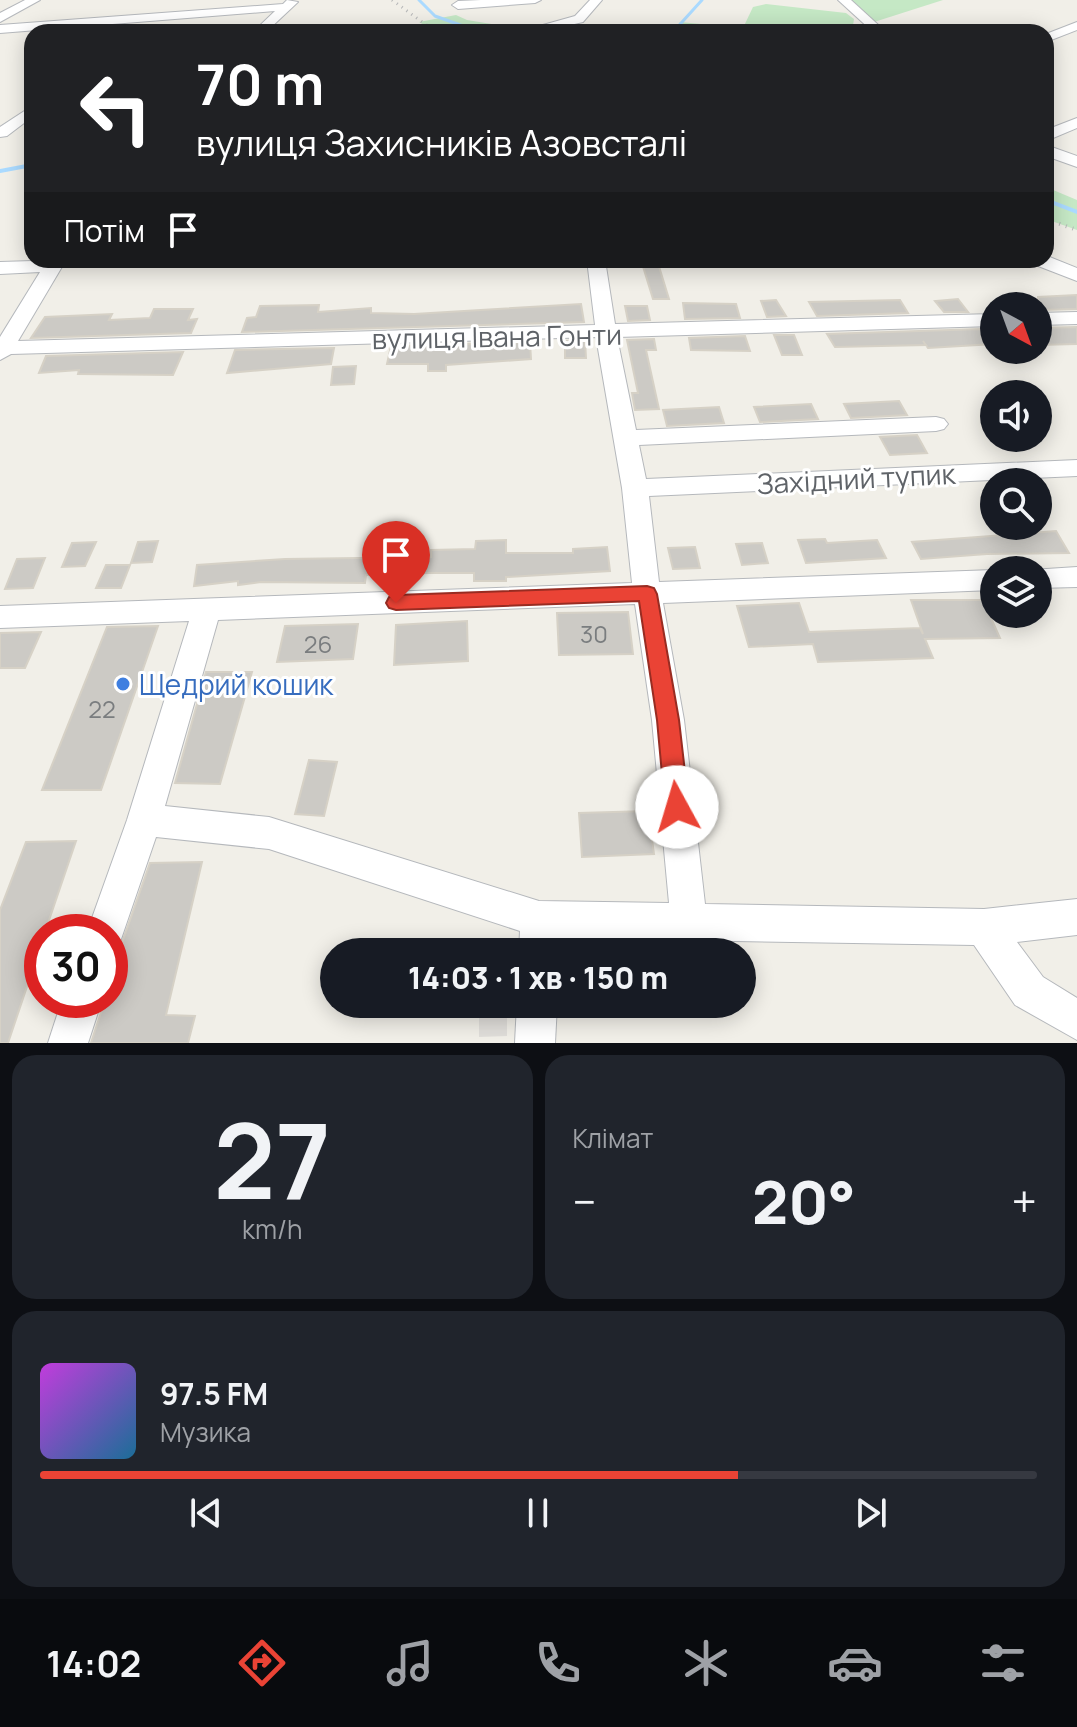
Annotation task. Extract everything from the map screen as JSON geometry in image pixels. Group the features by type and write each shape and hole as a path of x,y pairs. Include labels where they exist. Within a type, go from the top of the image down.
{"street":[{"path":"0,18 34,0"},
{"path":"200,13 209,0"},
{"path":"458,5 535,0"},
{"path":"558,24 579,19 596,0"},
{"path":"844,0 871,24"},
{"path":"65,24 290,3"},
{"path":"268,24 290,3"},
{"path":"146,24 155,17"},
{"path":"1054,35 1077,26"},
{"path":"0,29 24,27"},
{"path":"1,133 24,116"},
{"path":"1054,132 1077,122"},
{"path":"1,133 24,130"},
{"path":"1054,153 1077,162"},
{"path":"0,268 24,266"},
{"path":"1054,266 1077,275"},
{"path":"1,350 52,268"},
{"path":"597,268 635,488 647,594 668,720 689,922"},
{"path":"1052,319 1077,318"},
{"name":"вулиця Івана Гонти","path":"1,350 980,320"},
{"path":"626,438 936,424"},
{"name":"Західний тупик","path":"635,488 1077,468"},
{"path":"1052,578 1077,577"},
{"path":"0,617 980,581"},
{"path":"112,914 144,820 207,609"},
{"path":"144,820 269,833 538,936 689,922 984,927 1077,917"},
{"path":"984,927 1029,991 1077,1020"},
{"path":"68,1043 76,1018"},
{"path":"535,1043 536,1018"}],"shaded area":[{"path":"479,1018 507,1018 507,1036 479,1037"}],"green space":[{"path":"844,0 943,0 871,23"},
{"path":"766,4 846,13 854,19 853,24 745,24 753,7"},
{"path":"456,15 491,24 422,24 419,22"},
{"path":"1054,190 1077,200 1077,230 1054,222"}],"building":[{"path":"643,268 659,268 669,299 653,299"},
{"path":"1077,295 1077,309 1052,310 1052,296"},
{"path":"958,299 968,312 944,312 935,301"},
{"path":"776,300 786,316 767,317 761,301"},
{"path":"900,300 908,313 817,316 809,302"},
{"path":"683,303 736,304 740,318 685,319"},
{"path":"581,304 584,322 242,332 247,318 256,317 260,306 319,305 318,312 371,308 371,313 414,314"},
{"path":"625,306 647,306 650,320 628,321"},
{"path":"154,309 193,309 188,320 197,319 191,333 31,338 45,317 112,314 109,320 150,318"},
{"path":"1077,327 1077,344 1052,345 1052,328"},
{"path":"980,329 980,345 928,348 926,345 835,347 827,334"},
{"path":"774,335 794,335 802,355 782,355"},
{"path":"745,336 750,351 691,350 689,338"},
{"path":"654,339 656,350 646,350 659,409 635,410 632,393 638,393 627,340"},
{"path":"585,340 586,358 565,358 565,341"},
{"path":"530,342 531,359 446,365 446,371 428,371 428,364 387,364 391,346"},
{"path":"334,348 331,364 227,373 235,350"},
{"path":"183,352 173,375 78,374 79,370 39,373 46,356"},
{"path":"356,366 354,384 331,385 333,367"},
{"path":"899,401 907,415 851,418 844,404"},
{"path":"811,404 818,419 760,422 754,407"},
{"path":"719,407 724,423 667,426 663,410"},
{"path":"917,435 927,453 890,455 880,437"},
{"path":"1052,531 1056,531 1069,553 921,559 912,542 980,537 980,540 1052,540"},
{"path":"825,539 827,543 877,540 886,558 806,563 798,540"},
{"path":"506,540 506,553 573,553 573,549 607,547 610,571 506,577 506,581 474,581 474,573 429,573 366,575 365,583 261,582 238,585 238,581 194,586 197,565 285,559 431,557 431,550 475,549 476,541"},
{"path":"158,541 152,562 131,563 138,542"},
{"path":"96,542 85,566 62,567 72,543"},
{"path":"762,543 768,563 742,565 736,544"},
{"path":"695,547 700,568 673,569 668,548"},
{"path":"45,558 33,588 5,589 17,559"},
{"path":"106,565 130,565 121,588 96,588"},
{"path":"911,600 980,600 980,628 996,628 1000,638 925,639 933,658 818,662 813,644 749,647 737,606 799,603 809,632 920,628 923,634"},
{"path":"628,612 633,654 559,655 557,613"},
{"path":"467,621 468,661 394,665 396,625"},
{"path":"358,624 353,659 277,662 285,626"},
{"path":"158,626 101,790 42,790 107,627"},
{"path":"41,632 25,668 0,668 0,633"},
{"path":"206,672 252,672 220,784 175,783"},
{"path":"309,760 337,762 324,816 295,814"},
{"path":"648,811 654,854 582,857 579,813"},
{"path":"76,841 51,914 24,914 24,995 8,1043 0,1043 0,910 26,842"},
{"path":"202,862 166,1015 195,1016 188,1043 91,1043 99,1018 128,1018 128,926 150,863"}],"waterway":[{"path":"419,0 435,16 458,24"},
{"path":"680,24 702,0"},
{"path":"0,171 24,166"},
{"path":"1054,203 1077,212"}],"railway":[{"path":"392,0 425,24"},
{"path":"1054,222 1077,230"}],"place":[{"name":"Щедрий кошик","path":"123,684"}],"route":[{"path":"396,603 647,594 668,720 677,807"}]}
